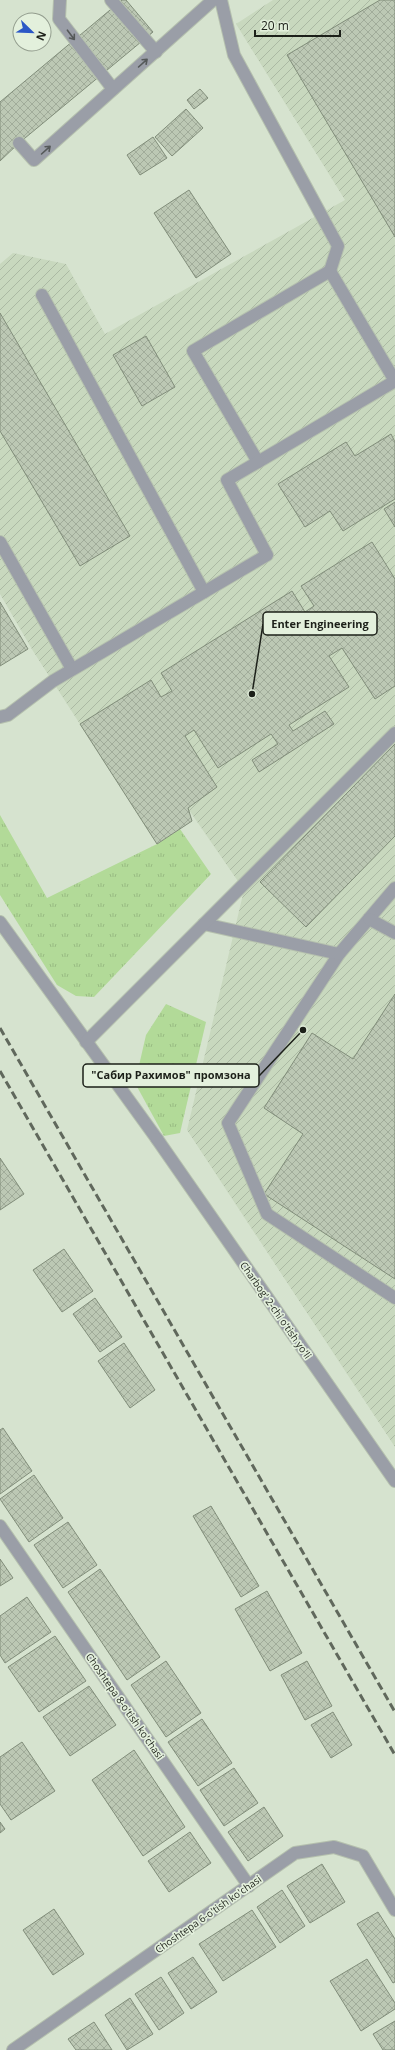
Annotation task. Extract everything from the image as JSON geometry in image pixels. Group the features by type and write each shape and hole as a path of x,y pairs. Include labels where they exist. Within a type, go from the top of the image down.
{"street":[{"path":"60,0 59,19 113,90"},
{"path":"111,0 156,52"},
{"path":"19,143 34,160 214,0"},
{"path":"221,0 234,55 338,246 330,271 193,351 258,462"},
{"path":"0,717 8,714 72,669 267,555 227,480 395,381 330,271"},
{"path":"42,295 204,592"},
{"path":"0,542 72,669"},
{"path":"86,1042 395,733"},
{"path":"395,888 339,954 228,1123 267,1214 395,1298"},
{"path":"369,919 395,933"},
{"name":"Charbog' 2-chi o'tish yo'li","path":"0,922 157,1139 395,1481"},
{"path":"204,924 339,954"},
{"name":"Choshtepa 8-o'tish ko'chasi","path":"0,1526 249,1886"},
{"name":"Choshtepa 6-o'tish ko'chasi","path":"13,2050 295,1854 334,1847 363,1856 395,1910"}],"shaded area":[{"path":"273,0 395,0 395,1447 187,1130 244,890 189,810 192,821 157,844 33,651 0,594 0,264 13,253 66,264 105,334 345,200 236,24"}],"green space":[{"path":"0,815 47,898 157,844 180,829 211,874 94,997 76,996 57,985 0,895"},
{"path":"166,1004 206,1022 180,1133 164,1136 135,1083 146,1035"}],"building":[{"path":"122,0 126,0 153,32 19,143 0,161 0,102"},
{"path":"380,0 395,0 395,237 287,55"},
{"path":"200,89 208,98 194,109 187,100"},
{"path":"186,109 203,128 172,156 155,137"},
{"path":"153,137 167,158 140,175 127,155"},
{"path":"189,190 231,254 196,278 154,213"},
{"path":"0,313 130,536 80,566 0,431"},
{"path":"146,336 175,387 142,406 113,355"},
{"path":"391,434 395,442 395,499 343,531 330,511 305,527 278,484 346,442 355,456"},
{"path":"395,502 395,527 384,509"},
{"path":"372,542 395,579 395,686 375,699 342,648 329,656 349,687 289,725 293,731 325,711 334,724 259,772 252,760 278,744 271,734 218,768 194,730 185,736 217,787 188,808 192,821 157,844 80,724 151,680 161,697 172,691 161,673 292,591 305,612 314,606 301,586"},
{"path":"0,602 28,649 0,666"},
{"path":"395,744 395,836 306,927 260,882"},
{"path":"395,994 395,1279 264,1194 303,1134 264,1108 312,1033 353,1059"},
{"path":"0,1158 24,1194 0,1210"},
{"path":"64,1249 93,1291 62,1312 33,1270"},
{"path":"95,1298 122,1337 100,1352 73,1314"},
{"path":"124,1343 155,1390 130,1408 98,1361"},
{"path":"3,1428 32,1471 0,1494 0,1430"},
{"path":"34,1475 63,1518 29,1542 0,1499"},
{"path":"211,1506 259,1586 241,1597 193,1516"},
{"path":"68,1522 97,1565 63,1588 34,1545"},
{"path":"0,1559 13,1578 0,1586"},
{"path":"100,1569 160,1657 127,1680 68,1592"},
{"path":"267,1591 302,1653 270,1671 235,1609"},
{"path":"27,1597 51,1632 5,1663 0,1655 0,1616"},
{"path":"55,1636 86,1681 39,1712 8,1667"},
{"path":"166,1661 201,1713 166,1737 131,1685"},
{"path":"307,1661 332,1706 305,1720 281,1675"},
{"path":"89,1686 116,1725 70,1756 43,1717"},
{"path":"333,1712 352,1745 331,1758 311,1725"},
{"path":"202,1719 232,1763 198,1786 168,1742"},
{"path":"22,1742 55,1791 11,1820 0,1804 0,1757"},
{"path":"134,1750 185,1827 143,1856 92,1780"},
{"path":"234,1768 258,1803 224,1826 200,1790"},
{"path":"264,1807 283,1836 248,1861 228,1832"},
{"path":"0,1822 5,1829 0,1833"},
{"path":"190,1832 211,1863 169,1892 148,1861"},
{"path":"322,1864 345,1902 310,1923 287,1886"},
{"path":"282,1890 305,1926 280,1943 257,1907"},
{"path":"54,1909 84,1954 53,1975 23,1930"},
{"path":"252,1910 276,1947 223,1981 199,1944"},
{"path":"378,1912 395,1939 395,1982 393,1983 357,1924"},
{"path":"193,1957 217,1992 191,2009 168,1973"},
{"path":"367,1959 395,2003 395,2009 361,2031 330,1981"},
{"path":"161,1977 184,2013 159,2030 135,1994"},
{"path":"130,1998 153,2034 127,2050 105,2015"},
{"path":"395,2021 395,2050 383,2050 373,2034"},
{"path":"94,2022 112,2050 76,2050 68,2039"}],"railway":[{"path":"0,1028 395,1712"},
{"path":"0,1071 395,1755"}],"place":[{"name":"Enter Engineering","path":"252,694"},
{"name":"\"Сабир Рахимов\" промзона","path":"303,1030"}]}
